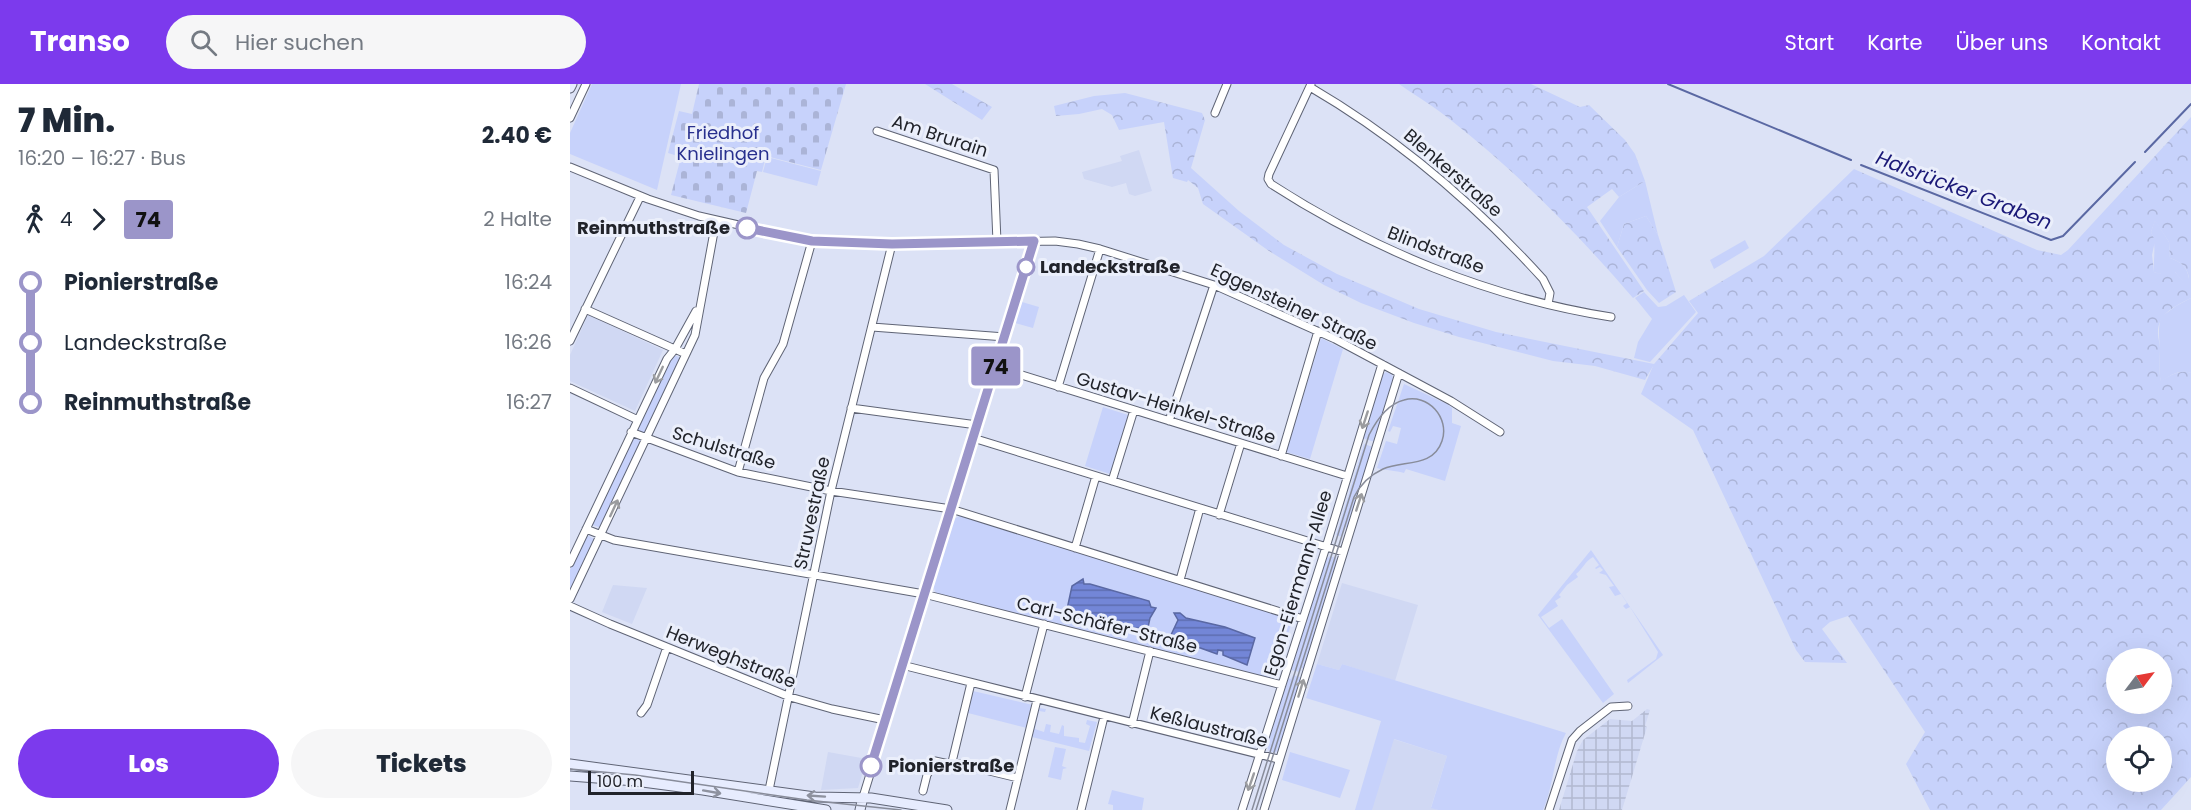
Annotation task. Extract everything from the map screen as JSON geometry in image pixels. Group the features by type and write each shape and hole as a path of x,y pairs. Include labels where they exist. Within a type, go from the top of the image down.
{"main road":[{"path":"570,764 820,797 862,797 947,810"},
{"path":"570,776 691,788 786,807 826,810"},
{"path":"860,810 862,797"}],"street":[{"path":"570,118 586,84"},
{"path":"1215,113 1227,84"},
{"name":"Blindstraße","path":"1311,86 1269,174 1268,179 1271,184 1304,205 1384,247 1467,280 1548,304 1611,316"},
{"name":"Blenkerstraße","path":"1311,86 1388,137 1457,192 1543,279 1550,293 1548,304"},
{"name":"Am Brurain","path":"877,131 994,170 997,242"},
{"name":"Eggensteiner Straße","path":"570,167 640,197 716,221 812,241 892,244 1034,241 1074,243 1100,249 1214,285 1318,331 1451,401 1500,432"},
{"path":"570,341 640,197"},
{"path":"570,598 695,335 716,221"},
{"path":"738,472 764,378 783,344 812,241"},
{"path":"862,797 1034,241"},
{"name":"Struvestraße","path":"770,790 831,491 892,244"},
{"path":"1058,387 1100,249"},
{"path":"1169,421 1214,285"},
{"path":"570,562 667,359 699,306"},
{"path":"585,309 686,354"},
{"path":"872,327 1005,337"},
{"path":"1281,456 1318,331"},
{"name":"Egon-Eiermann-Allee","path":"1242,810 1382,364"},
{"name":"Gustav-Heinkel-Straße","path":"996,367 1347,476"},
{"name":"Egon-Eiermann-Allee","path":"1264,810 1399,373"},
{"path":"570,388 638,420"},
{"path":"851,408 977,425"},
{"path":"1112,481 1134,410"},
{"name":"Schulstraße","path":"632,432 738,472 831,491 951,509 1303,619"},
{"path":"973,438 1342,552"},
{"path":"1219,515 1241,444"},
{"path":"1075,548 1096,476"},
{"path":"1180,580 1200,508"},
{"name":"Carl-Schäfer-Straße","path":"586,529 601,536 924,594 1282,685"},
{"name":"Herweghstraße","path":"570,606 790,697 885,720"},
{"path":"1025,697 1044,624"},
{"path":"641,713 647,705 667,647"},
{"name":"Keßlaustraße","path":"1132,724 1150,651"},
{"name":"Keßlaustraße","path":"902,665 1278,759"},
{"path":"952,762 971,683"},
{"path":"1010,810 1037,700"},
{"path":"1549,810 1572,740 1611,707 1628,706"},
{"path":"1081,810 1104,717"},
{"path":"923,791 927,775 935,761 949,764 952,762 1018,778"}],"shaded area":[{"path":"1139,150 1152,191 1135,196 1129,194 1126,183 1112,187 1084,179 1082,172 1122,161 1120,156"},
{"path":"588,315 663,350 635,411 570,381 570,355"},
{"path":"1342,583 1418,605 1395,681 1342,664 1339,670 1317,664"},
{"path":"613,585 647,588 632,624 602,612"},
{"path":"1647,709 1650,710 1645,726 1647,727 1622,810 1559,810 1577,751 1583,740 1610,719 1632,721"},
{"path":"1393,739 1447,756 1431,807 1438,810 1371,810"},
{"path":"828,752 867,759 858,788 821,790"}],"green space":[{"path":"592,84 681,84 657,190 570,154 570,133"},
{"name":"Friedhof Knielingen","path":"699,84 846,84 821,170 766,156 762,172 757,171 746,213 671,195 681,157 668,153 679,111 692,114"},
{"path":"925,84 952,84 992,107 982,120"},
{"path":"1399,84 1531,84 1580,107 1589,105 1625,140 1635,154 1645,181 1619,197 1612,189 1587,207 1644,291 1633,298 1591,251 1524,183 1446,116"},
{"path":"1125,93 1202,113 1205,120 1191,168 1239,211 1284,245 1337,274 1419,309 1496,332 1654,364 1698,313 1689,301 1764,256 1854,169 2037,250 2061,255 2191,117 2191,298 2164,316 2158,327 2158,334 2161,381 2179,372 2191,373 2191,777 2161,810 1930,810 1906,764 1925,732 1848,616 1830,622 1822,629 1847,663 1805,662 1796,650 1693,430 1641,394 1653,366 1645,380 1595,366 1553,361 1459,337 1361,303 1324,285 1269,251 1203,204 1198,188 1188,180 1187,182 1173,178 1164,122 1119,130 1112,115 1102,109 1056,116 1054,106 1094,96","holes":["2155,221 2169,242 2170,258 2187,270 2189,278 2184,282 2175,272 2167,268 2160,274 2154,272 2152,255 2155,241 2151,232"]},
{"path":"767,157 821,171 817,186 763,172"},
{"path":"1645,181 1658,235 1646,216 1624,224 1617,247 1600,221 1619,197"},
{"path":"1646,216 1658,235 1676,292 1659,303 1647,290 1617,247 1624,224"},
{"path":"2155,220 2169,242 2170,258 2180,263 2187,271 2189,279 2184,283 2175,272 2159,274 2154,272 2154,246 2151,232"},
{"path":"1745,240 1749,248 1714,269 1710,260"},
{"path":"1258,288 1310,312 1306,320 1255,297"},
{"path":"1644,292 1658,307 1666,306 1684,295 1696,312 1650,362 1634,358 1638,342 1652,319 1635,298"},
{"path":"2191,298 2191,373 2175,373 2161,382 2159,325 2161,317"},
{"path":"1022,302 1039,307 1033,328 1015,323"},
{"path":"1321,338 1343,349 1310,459 1286,452"},
{"path":"674,355 679,357 679,366 646,435 636,429 667,360"},
{"path":"1386,372 1392,375 1394,381 1375,442 1362,438 1381,376"},
{"path":"1404,384 1447,404 1452,408 1452,423 1461,426 1445,481 1406,469 1404,473 1377,468 1386,441 1397,444 1401,428 1393,426 1390,432 1388,431"},
{"path":"1103,407 1128,415 1110,474 1085,466"},
{"path":"632,436 642,441 601,528 590,524"},
{"path":"1364,444 1373,447 1348,528 1345,527 1342,537 1336,535"},
{"path":"961,515 1293,618 1274,681 937,595 933,587 954,519"},
{"path":"587,535 596,540 570,594 570,570"},
{"path":"1591,550 1663,655 1628,683 1627,680 1656,659 1658,652 1630,607 1626,609 1623,606 1627,603 1621,594 1615,596 1609,587 1614,586 1606,575 1599,573 1603,570 1600,567 1595,568 1599,565 1593,557 1590,559 1576,574 1578,577 1559,595 1561,597 1555,601 1558,606 1541,617 1549,628 1562,619 1614,694 1603,703 1538,615"},
{"path":"1330,556 1336,558 1337,563 1305,669 1301,668 1300,672 1291,670 1326,559"},
{"path":"1317,664 1339,670 1342,664 1566,733 1558,751 1543,810 1438,810 1431,808 1447,756 1394,739 1372,810 1355,810 1381,721 1306,698"},
{"path":"1293,675 1302,678 1279,749 1275,753 1269,751 1267,747 1288,678 1291,679"},
{"path":"973,691 1033,705 1027,728 968,713"},
{"path":"1039,708 1046,709 1045,712 1039,711 1035,729 1044,732 1046,724 1051,725 1050,732 1059,734 1062,725 1064,736 1079,738 1079,742 1085,743 1090,726 1086,724 1087,720 1097,722 1089,751 1032,737"},
{"path":"1055,747 1066,749 1062,766 1067,768 1063,769 1061,780 1048,777"},
{"path":"1290,752 1350,770 1340,798 1282,780"},
{"path":"1112,790 1144,798 1142,810 1113,810 1113,805 1108,804"}],"water":[{"path":"1083,579 1084,584 1149,601 1151,607 1156,608 1150,618 1147,632 1140,634 1121,630 1122,625 1117,624 1116,628 1066,614 1072,586"},
{"path":"1174,613 1255,638 1247,665 1223,655 1223,651 1218,650 1217,654 1170,637 1178,620"}],"waterway":[{"name":"Halsrücker Graben","path":"1668,84 1851,160"},
{"name":"Halsrücker Graben","path":"2145,152 2191,104"},
{"name":"Halsrücker Graben","path":"1861,165 2051,240 2063,236 2135,162"}],"tram line":[{"path":"1252,810 1369,435 1379,419 1393,405 1404,400 1421,400 1435,409 1440,416 1444,432 1442,441 1432,456 1417,462 1391,466 1374,474 1362,484 1354,497 1256,810"},
{"path":"570,769 635,775 807,800 901,810"}],"bus line":[{"name":"74","path":"747,228 812,241 892,244 1034,241 871,766"}],"place":[{"name":"Reinmuthstraße","path":"747,228"},
{"name":"Landeckstraße","path":"1026,267"},
{"name":"Pionierstraße","path":"871,766"}]}
